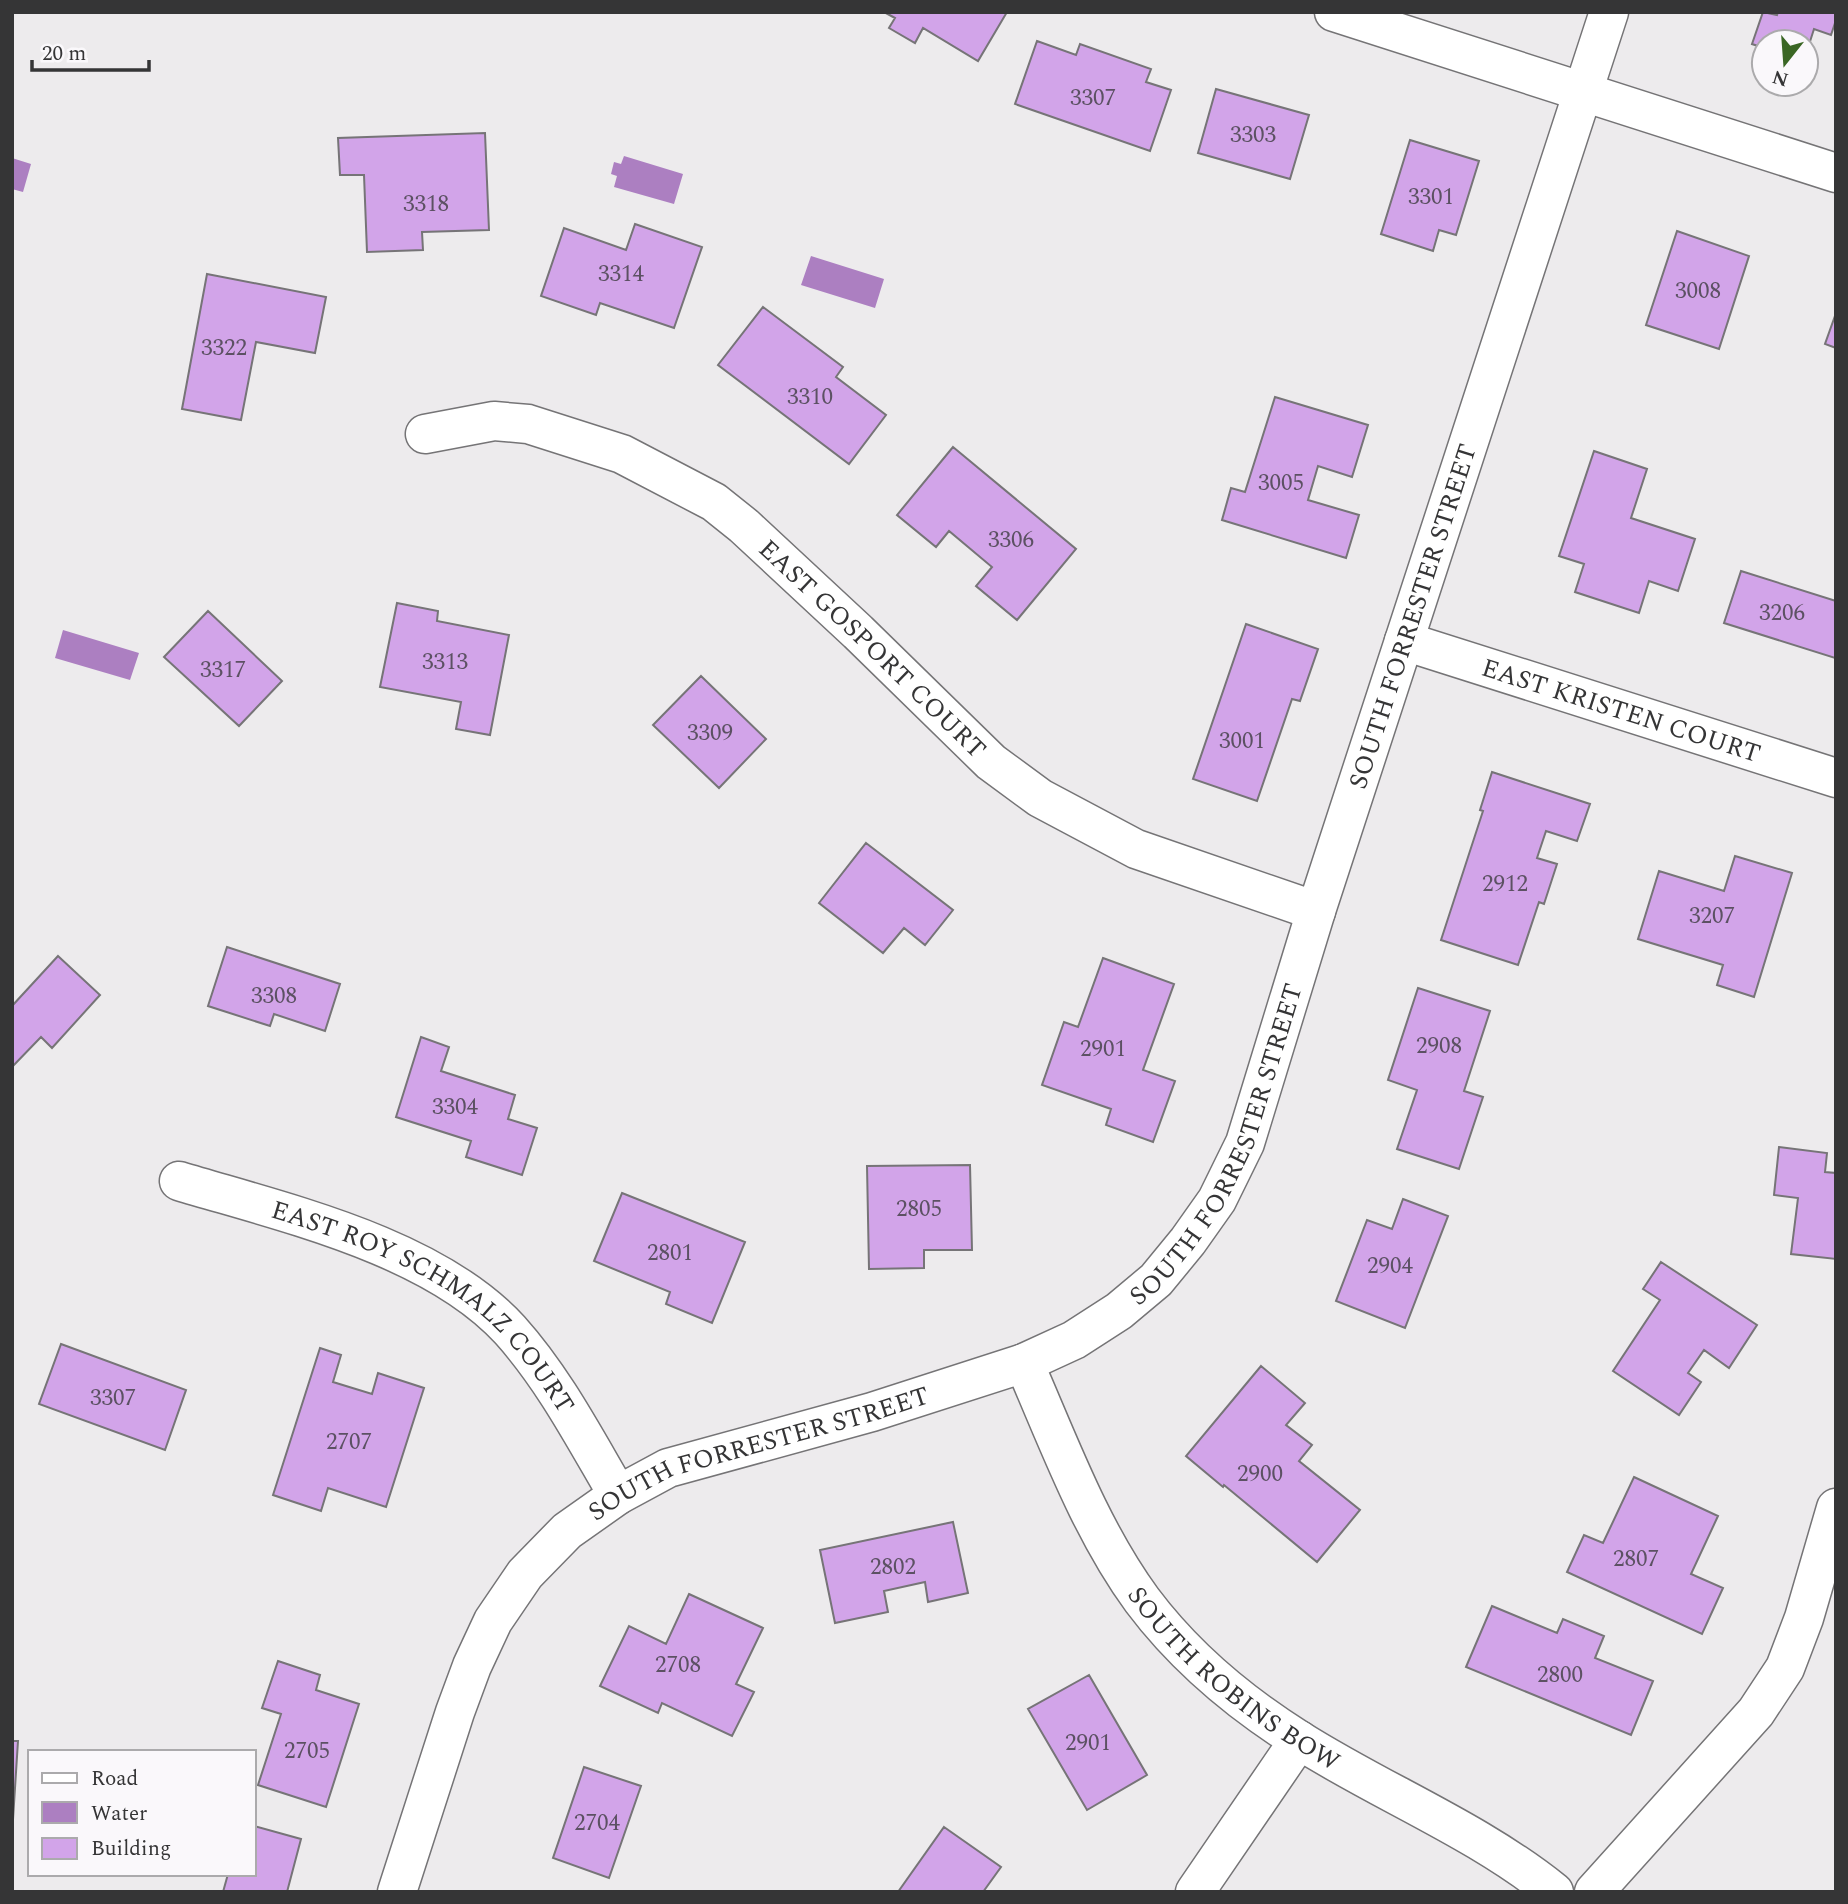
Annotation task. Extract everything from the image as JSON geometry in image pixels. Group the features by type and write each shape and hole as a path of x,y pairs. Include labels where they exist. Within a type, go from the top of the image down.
{"street":[{"path":"1334,12 1836,173"},
{"name":"SOUTH FORRESTER STREET","path":"397,1892 455,1712 493,1621 525,1574 567,1531 618,1494 668,1468 729,1449 872,1412 1024,1363 1074,1340 1119,1311 1156,1280 1188,1241 1217,1199 1245,1143 1316,911 1609,12"},
{"name":"EAST GOSPORT COURT","path":"425,434 494,421 528,424 622,454 714,502 744,526 858,632 990,762 1040,798 1136,849 1316,911"},
{"name":"EAST KRISTEN COURT","path":"1404,641 1836,778"},
{"name":"EAST ROY SCHMALZ COURT","path":"179,1181 387,1248 437,1274 472,1297 508,1328 537,1362 618,1494"},
{"name":"SOUTH ROBINS BOW","path":"1024,1363 1084,1501 1109,1548 1142,1600 1168,1632 1211,1675 1299,1740 1452,1824 1526,1869 1554,1892"},
{"path":"1594,1892 1756,1712 1785,1668 1804,1618 1836,1508"},
{"path":"1195,1892 1299,1740"}],"water":[{"path":"624,156 683,174 674,204 614,187 617,176 611,174 614,162 621,164"},
{"path":"12,158 31,164 23,192 12,189"},
{"path":"811,256 884,279 875,308 801,285"},
{"path":"63,630 139,653 130,680 55,658"}],"building":[{"path":"884,12 1007,12 978,61 923,28 915,43 889,28 895,18"},
{"path":"1763,12 1777,15 1778,12 1836,12 1831,35 1820,31 1820,28 1758,28"},
{"path":"1037,41 1076,55 1080,44 1151,69 1146,82 1171,90 1150,151 1015,104"},
{"path":"1216,89 1309,115 1290,179 1198,153"},
{"path":"485,133 489,230 422,232 423,250 367,252 364,175 340,175 338,138"},
{"path":"1410,140 1479,161 1456,235 1439,230 1433,251 1381,234"},
{"path":"635,224 702,247 674,328 600,303 596,315 541,296 564,228 626,250"},
{"path":"1677,231 1749,256 1719,349 1646,325"},
{"path":"207,274 326,297 315,353 256,342 241,420 182,409"},
{"path":"763,307 843,367 836,377 886,415 849,464 718,365"},
{"path":"1836,313 1836,348 1825,344"},
{"path":"1275,397 1368,425 1352,477 1318,466 1308,500 1359,515 1346,558 1222,520 1231,488 1245,492"},
{"path":"953,447 1076,549 1017,620 976,586 992,567 949,531 936,547 897,515"},
{"path":"1594,451 1647,469 1631,518 1695,539 1678,591 1649,581 1639,613 1575,592 1584,564 1559,556"},
{"path":"1741,571 1836,601 1835,658 1724,623"},
{"path":"397,603 438,611 437,621 509,635 490,735 456,729 461,702 380,687"},
{"path":"208,611 282,681 239,726 164,657"},
{"path":"1246,624 1318,649 1300,701 1292,699 1257,801 1193,779"},
{"path":"701,676 766,739 719,788 653,725"},
{"path":"1492,772 1590,804 1577,841 1546,831 1537,858 1557,864 1544,904 1539,902 1518,965 1441,940 1483,811 1480,810"},
{"path":"866,843 953,910 925,945 904,928 883,953 819,903"},
{"path":"1735,856 1792,873 1754,997 1717,985 1723,965 1638,939 1659,871 1724,891"},
{"path":"227,947 340,984 325,1031 274,1014 270,1026 208,1006"},
{"path":"58,956 100,995 52,1048 41,1037 12,1067 12,1006"},
{"path":"1103,958 1174,984 1143,1070 1175,1081 1153,1142 1106,1125 1111,1109 1042,1085 1064,1022 1078,1027"},
{"path":"1418,988 1490,1011 1464,1091 1483,1097 1459,1169 1397,1149 1417,1090 1388,1080"},
{"path":"421,1037 449,1047 441,1071 515,1095 508,1119 537,1128 522,1175 466,1157 471,1141 396,1117"},
{"path":"1779,1147 1827,1153 1825,1172 1836,1173 1836,1259 1791,1254 1798,1198 1774,1195"},
{"path":"970,1165 972,1250 924,1250 924,1268 869,1269 867,1166"},
{"path":"622,1193 745,1242 712,1323 666,1304 670,1292 594,1261"},
{"path":"1403,1199 1448,1216 1405,1328 1336,1301 1367,1220 1392,1229"},
{"path":"1661,1262 1757,1325 1729,1368 1704,1350 1688,1373 1701,1382 1679,1415 1613,1371 1660,1300 1643,1289"},
{"path":"61,1344 186,1390 165,1450 39,1404"},
{"path":"320,1348 341,1355 333,1382 372,1394 378,1373 424,1388 386,1507 328,1488 321,1511 273,1495"},
{"path":"1261,1366 1305,1403 1286,1425 1312,1445 1299,1461 1360,1510 1317,1562 1186,1456"},
{"path":"1634,1477 1718,1516 1691,1574 1723,1588 1702,1634 1567,1572 1584,1535 1603,1543"},
{"path":"953,1522 968,1593 928,1602 925,1582 884,1591 888,1612 835,1623 820,1550"},
{"path":"689,1594 763,1628 736,1684 754,1692 732,1736 662,1703 658,1713 600,1686 629,1626 666,1644"},
{"path":"1492,1606 1557,1633 1563,1619 1604,1636 1595,1658 1653,1681 1631,1735 1466,1667"},
{"path":"278,1661 320,1675 316,1690 359,1704 326,1807 258,1785 281,1714 262,1708"},
{"path":"1089,1675 1147,1775 1087,1810 1028,1709"},
{"path":"12,1741 18,1741 12,1835"},
{"path":"584,1767 641,1786 609,1878 553,1858"},
{"path":"256,1827 301,1839 287,1892 223,1892 227,1876 256,1876"},
{"path":"944,1827 1001,1867 983,1892 898,1892"}]}
